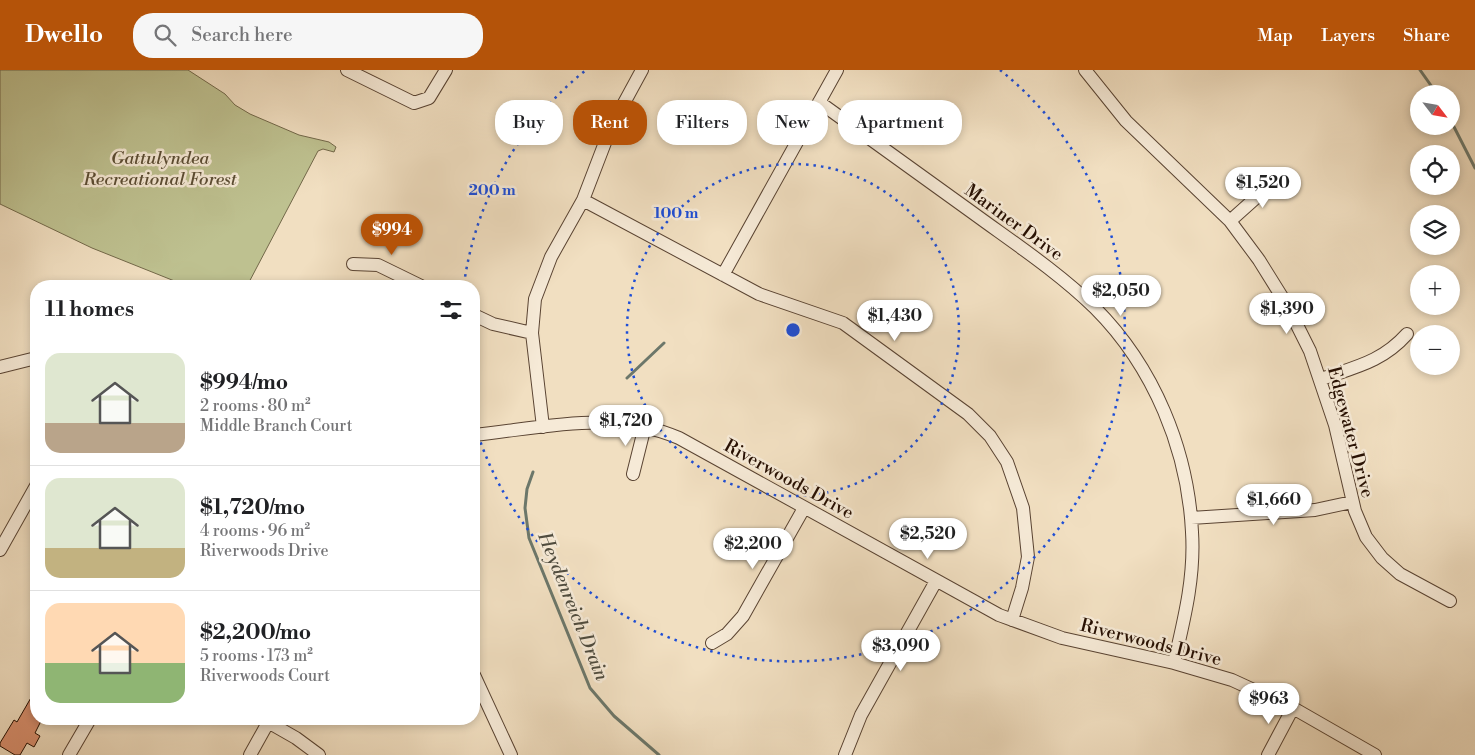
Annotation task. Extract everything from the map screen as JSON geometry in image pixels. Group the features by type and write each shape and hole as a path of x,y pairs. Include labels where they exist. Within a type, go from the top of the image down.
{"street":[{"path":"346,70 408,101 422,102 434,92 446,70"},
{"path":"543,427 532,332 535,299 551,258 583,200 611,128 642,70"},
{"path":"820,100 837,70"},
{"name":"Edgewater Drive","path":"1085,70 1126,121 1230,221 1259,260 1287,305 1303,336 1321,379 1335,425 1352,502 1366,537 1382,558 1410,580 1450,601"},
{"name":"Mariner Drive","path":"828,109 1044,265 1079,294 1109,324 1144,372 1163,408 1182,463 1191,518 1191,571 1174,663"},
{"path":"723,275 795,145"},
{"path":"1230,221 1278,178"},
{"path":"583,200 774,301 826,316 852,329 957,405 990,436 1014,477 1026,523 1028,549 1026,572 1012,620"},
{"path":"353,264 378,265 409,280"},
{"path":"480,318 500,326 532,332"},
{"path":"1321,379 1378,359 1396,346 1407,334"},
{"path":"0,367 30,360"},
{"name":"Riverwoods Drive","path":"480,434 604,421 645,426 679,438 936,581 1012,620 1062,638 1174,663 1232,680 1294,708 1375,755"},
{"path":"633,474 645,426"},
{"path":"0,550 30,497"},
{"path":"1191,518 1315,510 1352,502"},
{"path":"712,643 727,634 743,616 804,508"},
{"path":"845,755 861,715 936,581"},
{"path":"480,688 512,755"},
{"path":"1268,755 1294,708"},
{"path":"69,755 86,725"},
{"path":"250,755 267,725"},
{"path":"275,725 319,755"}],"green space":[{"name":"Gattulyndea Recreational Forest","path":"0,70 188,70 225,94 235,105 250,114 299,135 329,142 336,147 334,152 323,149 318,151 250,280 172,280 92,248 0,204"}],"building":[{"path":"30,699 30,725 39,725 35,733 40,736 34,747 27,743 20,755 15,755 0,746 14,720 17,722"}],"waterway":[{"path":"1420,70 1431,85"},
{"path":"1458,135 1475,168"},
{"name":"Heydenreich Drain","path":"627,378 664,343"},
{"name":"Heydenreich Drain","path":"533,472 527,489 525,508 529,538 590,688 614,716 659,755"}]}
